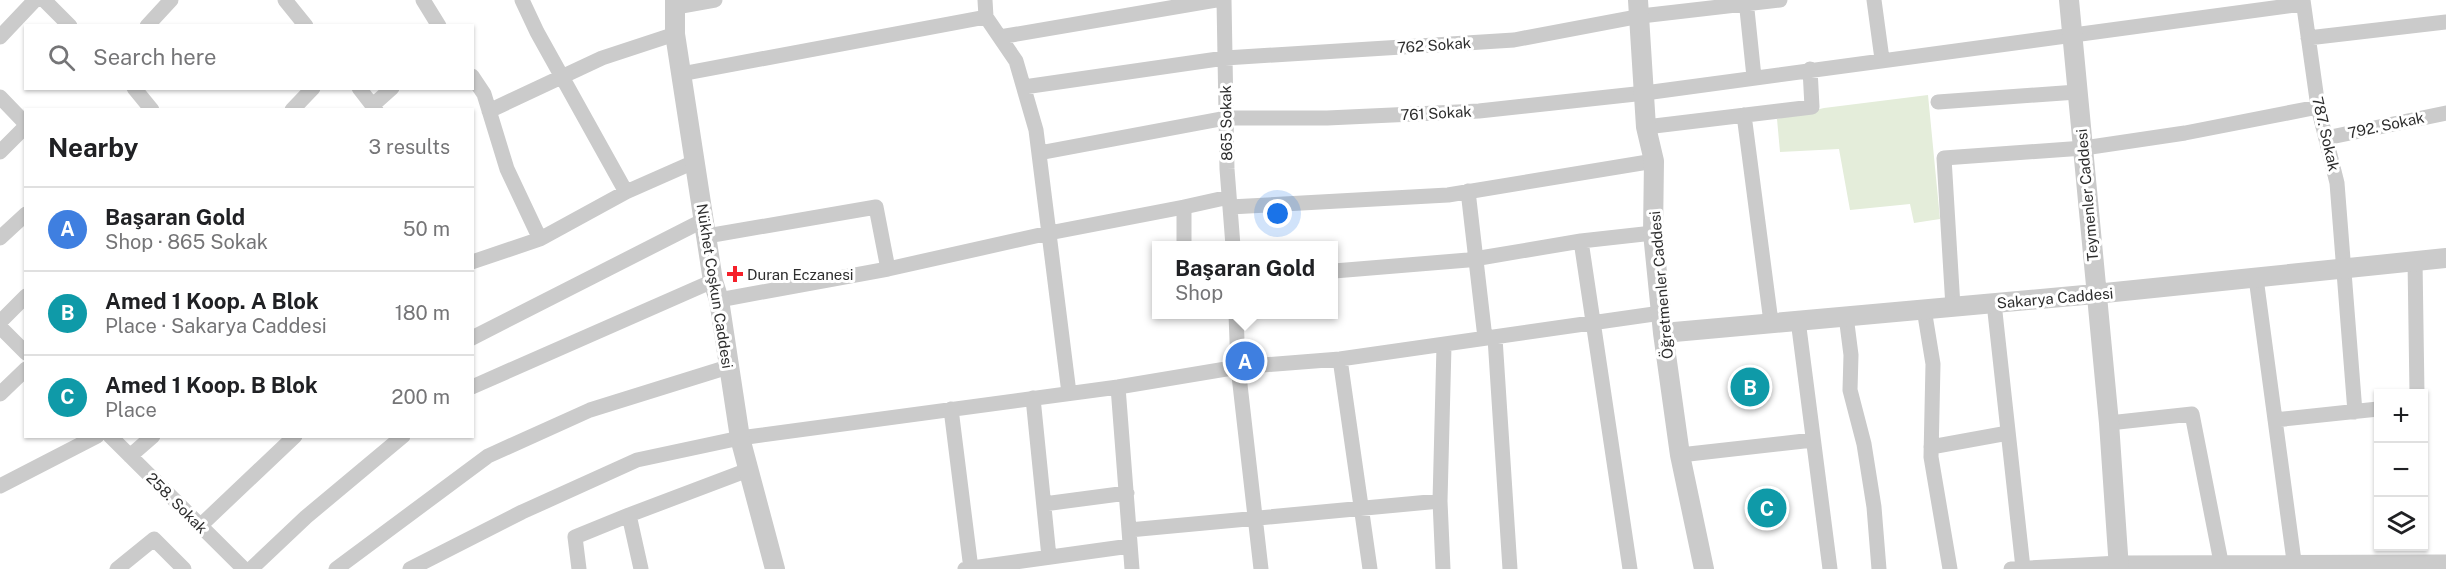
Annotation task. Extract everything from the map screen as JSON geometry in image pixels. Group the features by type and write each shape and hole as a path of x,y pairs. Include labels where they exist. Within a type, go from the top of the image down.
{"street":[{"path":"0,37 35,0"},
{"path":"44,0 68,24"},
{"path":"149,24 171,0"},
{"path":"285,0 304,24"},
{"path":"423,0 439,24"},
{"path":"522,0 562,78 626,192"},
{"path":"676,4 715,0"},
{"path":"985,0 986,16 1017,60 1036,130 1069,393"},
{"path":"1000,37 1216,0"},
{"name":"865 Sokak","path":"1224,0 1226,118 1233,241"},
{"name":"762 Sokak","path":"1024,87 1225,58 1514,40 1639,8 1780,0"},
{"path":"1874,0 1882,59"},
{"name":"Teymenler Caddesi","path":"2069,0 2109,423 2119,566"},
{"path":"1746,2 1754,77"},
{"name":"761 Sokak","path":"1038,153 1226,118 1327,118 1479,111 1645,93 2303,2"},
{"name":"787. Sokak","path":"2303,2 2318,107 2337,183 2355,412"},
{"name":"Nükhet Coşkun Caddesi","path":"676,4 675,34 740,438 775,569"},
{"name":"Öğretmenler Caddesi","path":"1639,8 1646,127 1654,161 1653,233 1662,323 1680,455 1704,569"},
{"path":"681,74 986,16"},
{"path":"2308,38 2446,22"},
{"path":"489,111 602,58 675,34"},
{"path":"1646,127 1812,107 1810,69"},
{"path":"474,79 484,94 507,169 540,239"},
{"path":"294,108 311,90"},
{"path":"361,90 374,107 390,90"},
{"path":"1938,102 2077,92"},
{"path":"0,97 24,123"},
{"path":"1953,307 1944,158 2084,148 2185,133 2318,107"},
{"name":"792. Sokak","path":"2326,138 2446,113"},
{"path":"1744,115 1771,322"},
{"path":"0,152 24,127"},
{"path":"719,300 888,269 1049,233 1184,207 1229,202 1448,195 1654,161"},
{"path":"475,257 540,239 626,192 694,162"},
{"path":"1468,191 1476,259 1490,338 1510,569"},
{"path":"474,338 705,228 876,207 888,269"},
{"path":"1184,207 1184,241"},
{"path":"0,238 24,216"},
{"path":"1338,271 1476,259 1581,241 1653,233"},
{"path":"1581,241 1630,569"},
{"name":"Sakarya Caddesi","path":"1662,323 1798,320 2095,294 2446,258"},
{"path":"2415,261 2417,389"},
{"path":"2256,278 2275,420 2300,564"},
{"path":"474,386 713,281"},
{"path":"0,322 24,298"},
{"path":"1994,303 2008,433 2017,568 2186,566 2221,562 2239,565 2365,565 2409,559 2446,562"},
{"path":"1924,309 1932,364 1931,457 1950,569"},
{"path":"1846,316 1851,355 1850,390 1864,444 1874,507 1879,569"},
{"path":"1236,319 1238,367 1262,569"},
{"path":"1798,320 1830,569"},
{"path":"410,569 522,512 637,460 740,438 1118,387 1238,367 1340,359 1444,346 1594,322 1662,323"},
{"path":"0,327 24,351"},
{"path":"1443,569 1440,501 1444,346"},
{"path":"1340,359 1370,569"},
{"path":"336,569 488,456 590,410 728,367"},
{"path":"0,394 24,371"},
{"path":"1118,387 1132,569"},
{"path":"1033,398 1049,557"},
{"path":"951,410 971,569"},
{"path":"2275,420 2374,410"},
{"path":"2109,423 2192,414 2221,562"},
{"path":"1931,447 2008,433"},
{"path":"0,486 94,438"},
{"name":"258. Sokak","path":"112,438 244,569"},
{"path":"130,456 151,438"},
{"path":"201,526 294,438"},
{"path":"251,569 306,517 401,438"},
{"path":"1680,455 1813,440"},
{"path":"579,569 575,537 748,470"},
{"path":"1044,504 1127,493"},
{"path":"1130,530 1440,501"},
{"path":"629,515 641,569"},
{"path":"117,569 154,539 184,569"},
{"path":"965,569 1130,546"}],"green space":[{"path":"1928,95 1940,219 1914,223 1910,204 1850,210 1839,149 1780,152 1777,119 1824,108"}],"place":[{"name":"Duran Eczanesi","path":"735,274"},
{"name":"Başaran Gold","path":"1245,361"},
{"name":"Amed 1 Koop. A Blok","path":"1750,387"},
{"name":"Amed 1 Koop. B Blok","path":"1767,508"}]}
